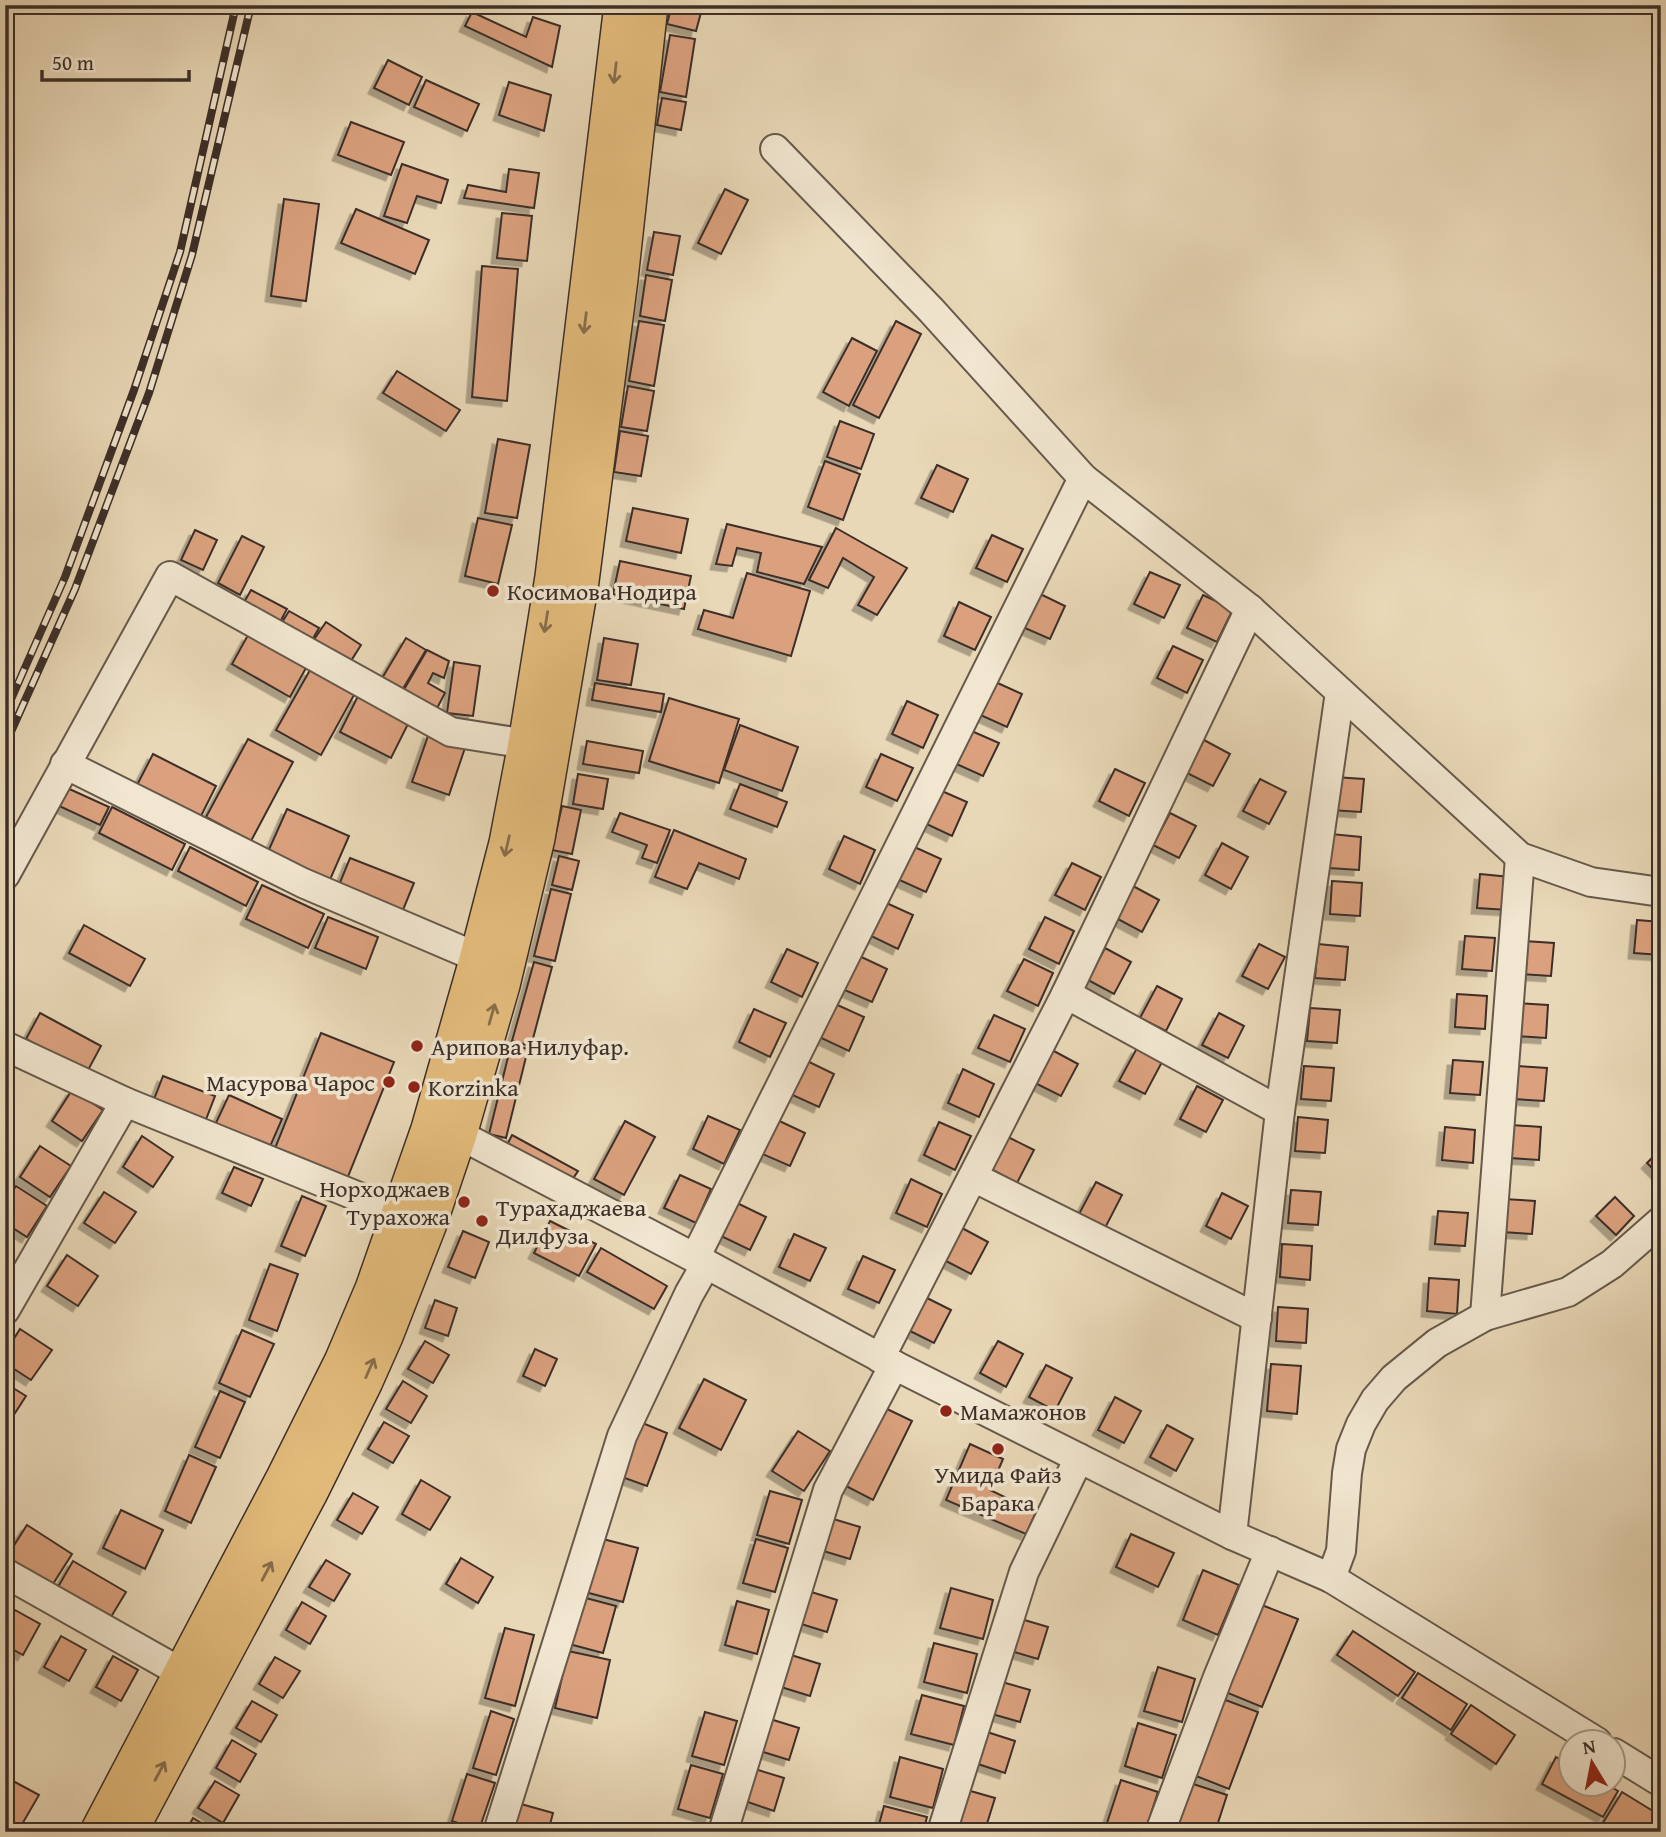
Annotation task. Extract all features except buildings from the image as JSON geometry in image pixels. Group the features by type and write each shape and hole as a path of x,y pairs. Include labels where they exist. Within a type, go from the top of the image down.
{"main road":[{"path":"605,277 622,5"},
{"path":"128,1832 309,1492 364,1381 417,1252 458,1134 500,985 536,838 605,277 649,5"},
{"path":"99,1832 285,1478 343,1362 374,1289 430,1129 479,958 508,843 527,744 567,579"}],"street":[{"path":"775,149 931,310 1083,478 1250,609 1520,857 1591,883 1661,892"},
{"path":"498,1832 622,1436 689,1294 700,1261 1083,478"},
{"path":"5,875 170,576 451,732 527,744"},
{"path":"723,1832 828,1490 974,1177 1066,994 1250,609"},
{"path":"1232,1535 1280,1111 1340,692"},
{"path":"65,764 303,883 479,958"},
{"path":"1485,1316 1520,857"},
{"path":"1066,994 1280,1111"},
{"path":"5,1045 125,1102 401,1214"},
{"path":"5,1310 125,1102"},
{"path":"458,1134 887,1362 1232,1535 1331,1578 1574,1728"},
{"path":"974,1177 1257,1318"},
{"path":"1331,1578 1341,1550 1351,1449 1360,1424 1375,1400 1394,1378 1437,1343 1485,1316 1568,1292 1612,1264 1661,1221"},
{"path":"942,1832 1024,1572 1079,1458"},
{"path":"1160,1832 1218,1677 1270,1552"},
{"path":"5,1573 182,1674"},
{"path":"1628,1762 1661,1782"}],"railway":[{"path":"5,713 65,577 134,390 180,252 236,5"},
{"path":"5,745 75,589 149,393 192,255 251,5"}],"place":[{"name":"Косимова Нодира","path":"493,591"},
{"name":"Арипова Нилуфар.","path":"417,1046"},
{"name":"Масурова Чарос","path":"389,1082"},
{"name":"Korzinka","path":"414,1087"},
{"name":"Норходжаев Турахожа","path":"464,1202"},
{"name":"Турахаджаева Дилфуза","path":"482,1221"},
{"name":"Мамажонов","path":"946,1411"},
{"name":"Умида Файз Барака","path":"998,1449"}]}
